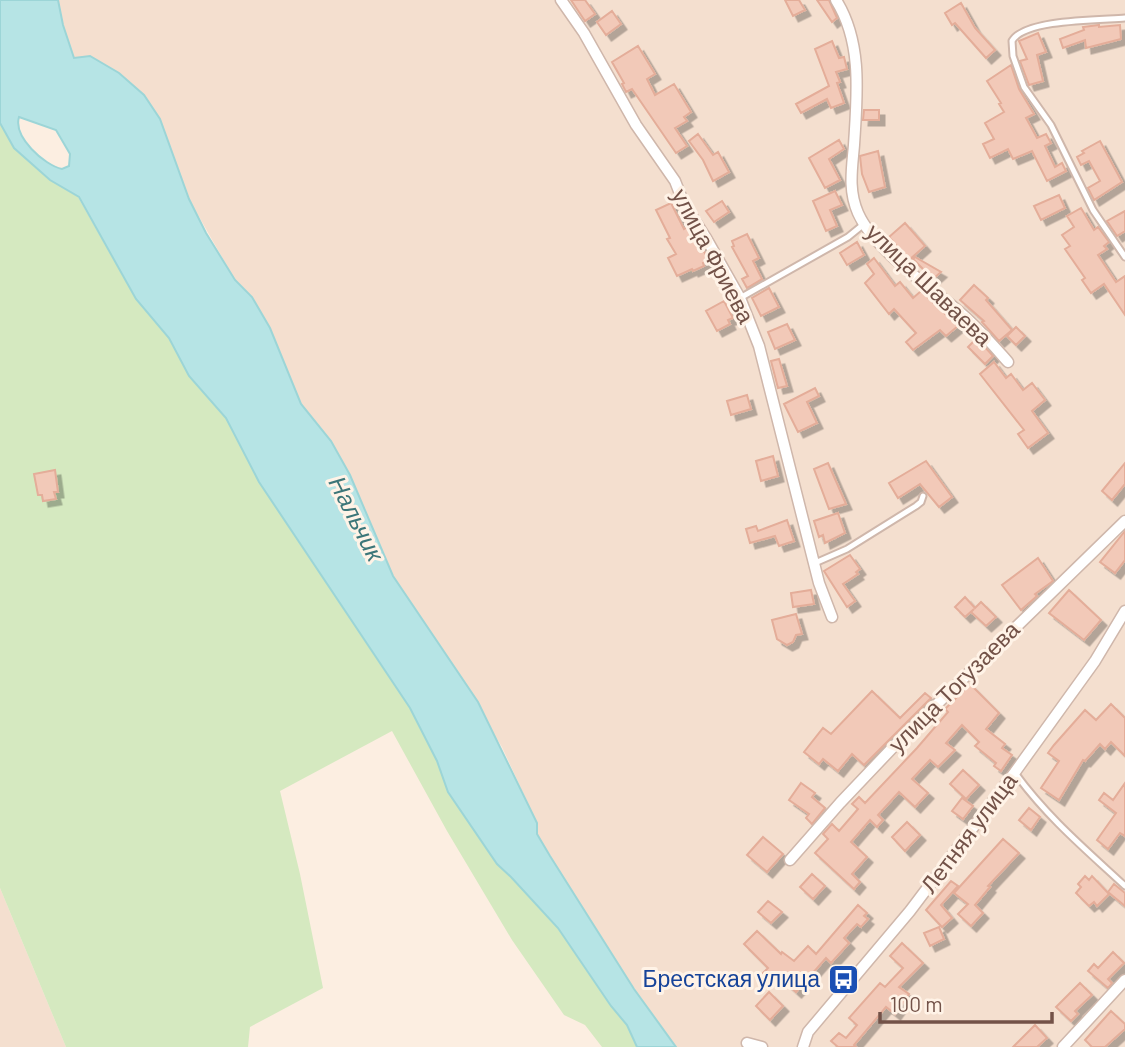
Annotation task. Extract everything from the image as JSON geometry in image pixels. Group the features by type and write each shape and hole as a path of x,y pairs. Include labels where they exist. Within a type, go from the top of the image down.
{"street":[{"name":"улица Фриева","path":"561,0 584,33 636,125 675,181 684,204 740,298 759,346 824,599 832,617"},
{"name":"улица Шаваева","path":"836,0 851,29 855,51 857,91 851,188 864,224 900,263 973,323 1008,362"},
{"name":"улица Тогузаева","path":"790,860 897,743 1125,521"},
{"name":"Летняя улица","path":"803,1047 808,1032 910,911 1073,694 1125,611"},
{"path":"1063,1047 1125,980"},
{"path":"747,1042 762,1047"}],"lane":[{"path":"1125,18 1059,23 1021,32 1012,41 1013,55 1024,86 1051,125 1093,210 1125,257"},
{"path":"740,298 849,237 864,224"},
{"path":"815,563 871,535 916,506 923,496"},
{"path":"1015,772 1030,794 1084,852 1125,886"}],"shaded area":[{"path":"58,0 1125,0 1125,1047 676,1047 634,989 550,856 537,834 537,823 502,747 393,576 350,475 331,441 301,404 270,328 252,297 235,280 189,199 160,119 74,58"},
{"path":"0,888 66,1047 0,1047"}],"green space":[{"path":"0,123 14,148 50,180 78,197 136,299 169,338 189,376 226,418 259,482 410,708 437,761 448,792 497,864 558,928 627,1025 637,1047 602,1047 585,1025 564,1015 512,940 392,731 280,791 323,988 250,1027 248,1047 66,1047 0,888"}],"water":[{"name":"Нальчик","path":"0,0 58,0 74,58 90,56 119,73 144,95 160,119 189,199 206,233 235,280 252,297 270,328 301,404 331,441 350,475 393,576 478,702 537,823 537,834 550,856 634,989 676,1047 637,1047 627,1025 558,928 497,864 448,792 437,761 410,708 259,482 226,418 189,376 169,338 136,299 79,197 50,180 14,148 0,123","holes":["19,117 56,130 70,154 69,166 62,169 39,156 25,141 18,125"]}],"building":[{"path":"571,0 585,0 595,14 585,21"},
{"path":"785,0 799,0 805,10 793,16"},
{"path":"817,0 829,0 837,18 832,22"},
{"path":"961,3 975,28 995,50 986,58 955,23 952,25 945,13"},
{"path":"612,11 621,24 606,35 597,22"},
{"path":"1120,25 1121,39 1086,48 1085,40 1063,48 1060,39 1084,30 1083,27"},
{"path":"1038,33 1046,52 1037,55 1043,81 1029,85 1020,61 1027,59 1019,41"},
{"path":"832,41 839,58 844,57 847,69 836,72 844,103 831,108 827,99 801,113 796,104 829,86 815,49"},
{"path":"638,46 655,74 647,79 655,95 674,84 691,112 684,117 687,121 675,128 687,146 676,153 632,89 626,92 612,62"},
{"path":"1011,65 1019,89 1034,114 1026,118 1037,138 1046,134 1051,143 1045,146 1055,167 1062,163 1066,171 1047,181 1032,151 1013,159 1008,149 990,158 983,144 994,139 985,123 1004,112 987,81"},
{"path":"864,110 879,110 879,120 863,120"},
{"path":"698,134 713,155 718,152 729,172 713,181 703,160 689,141"},
{"path":"839,140 844,149 829,159 840,180 825,188 809,158"},
{"path":"1100,141 1122,182 1094,200 1088,188 1100,181 1089,161 1081,165 1077,157"},
{"path":"878,151 885,187 869,192 862,174 860,156"},
{"path":"835,191 842,205 830,210 837,226 826,231 813,201"},
{"path":"1059,195 1065,208 1041,220 1034,206"},
{"path":"722,201 729,212 714,222 706,211"},
{"path":"671,203 684,229 689,226 709,260 703,263 704,266 677,276 668,258 676,254 656,210"},
{"path":"1081,208 1094,230 1098,227 1109,242 1104,246 1107,249 1098,255 1116,282 1125,276 1125,315 1104,284 1091,293 1082,280 1085,278 1065,249 1070,246 1062,235 1074,227 1067,216"},
{"path":"1125,211 1125,231 1117,236 1107,221"},
{"path":"905,223 925,246 909,260 889,237"},
{"path":"747,234 759,258 753,261 762,279 747,288 742,279 748,276 732,247 732,241"},
{"path":"857,242 864,255 847,265 840,253"},
{"path":"915,257 941,272 933,279 913,259"},
{"path":"874,258 895,286 900,282 913,298 921,291 958,326 946,336 940,330 913,350 906,342 916,333 894,309 889,314 865,283 874,274 867,264"},
{"path":"974,285 988,298 986,300 1012,330 999,341 982,322 984,321 960,300"},
{"path":"769,288 779,307 761,316 752,298"},
{"path":"724,301 733,318 728,320 730,324 717,331 706,311"},
{"path":"787,324 795,340 775,349 768,332"},
{"path":"1016,327 1025,336 1016,345 1007,336"},
{"path":"977,338 993,356 985,364 968,347"},
{"path":"779,359 787,386 778,388 771,361"},
{"path":"994,362 1006,378 1011,374 1023,390 1032,383 1045,400 1032,411 1048,433 1028,448 1018,434 1024,430 980,374"},
{"path":"815,388 819,396 807,402 817,423 798,432 784,404"},
{"path":"747,395 751,409 731,415 727,401"},
{"path":"773,456 778,476 761,481 756,461"},
{"path":"926,461 952,497 939,507 920,484 898,498 889,483"},
{"path":"828,463 846,504 829,509 814,469"},
{"path":"1125,463 1125,484 1112,500 1102,491"},
{"path":"55,470 58,492 54,492 56,499 43,501 42,495 38,495 34,474"},
{"path":"838,513 845,533 825,543 823,535 819,537 814,521"},
{"path":"787,520 794,541 779,546 775,536 750,543 746,529 756,526 758,531"},
{"path":"1125,531 1125,560 1115,573 1100,562"},
{"path":"850,555 860,569 856,572 858,574 843,584 855,601 847,607 824,571"},
{"path":"1038,558 1053,581 1035,594 1037,596 1021,610 1002,585"},
{"path":"811,590 814,604 793,607 791,593"},
{"path":"1069,590 1101,620 1084,640 1049,613"},
{"path":"965,597 975,608 981,602 996,617 986,626 971,612 974,609 965,617 955,607"},
{"path":"796,614 802,634 796,635 793,642 787,645 777,639 772,620"},
{"path":"970,684 999,713 986,729 1005,744 1002,748 1012,755 1001,771 994,766 996,763 975,746 979,742 962,725 946,743 955,750 938,767 930,760 912,779 928,793 915,807 899,792 878,815 883,820 877,827 870,820 851,842 867,857 852,874 860,882 854,889 815,853 828,839 823,834 832,824 839,831 858,809 852,804 859,797 865,803 917,748 948,712 945,709"},
{"path":"872,691 900,718 925,693 931,698 864,765 852,754 838,771 823,759 819,764 804,752 823,728 831,734"},
{"path":"1111,704 1125,718 1125,756 1111,742 1105,749 1100,744 1083,760 1059,800 1041,788 1059,761 1048,753 1054,745 1085,710 1096,720"},
{"path":"963,770 979,785 966,799 950,784"},
{"path":"801,783 815,793 812,797 825,808 812,824 806,818 809,814 789,800"},
{"path":"1125,783 1125,836 1120,833 1108,849 1097,840 1116,813 1099,800 1104,793 1113,800"},
{"path":"962,798 973,806 963,819 952,811"},
{"path":"1029,808 1040,817 1031,830 1019,820"},
{"path":"907,822 920,835 905,851 892,837"},
{"path":"763,837 783,854 767,872 747,855"},
{"path":"1003,839 1019,853 988,886 990,887 975,905 983,913 971,926 958,914 968,904 954,893"},
{"path":"812,874 825,886 813,899 800,887"},
{"path":"1085,876 1089,880 1092,876 1109,894 1097,906 1094,902 1089,906 1076,893 1081,887 1078,884"},
{"path":"951,881 958,886 941,905 952,918 942,927 926,910"},
{"path":"1114,884 1125,893 1125,906 1108,892"},
{"path":"768,901 782,912 771,923 758,912"},
{"path":"858,905 867,913 864,916 868,919 861,927 857,924 844,938 849,943 831,963 826,958 796,992 776,974 771,980 763,973 768,968 744,944 757,931 781,954 782,952 794,961 808,946 816,954"},
{"path":"939,927 944,939 930,946 924,933"},
{"path":"902,943 923,963 899,987 909,994 895,1014 886,1007 854,1045 856,1047 838,1047 831,1041 839,1033 846,1038 857,1025 849,1018 880,983 885,987 903,968 890,956"},
{"path":"1113,952 1124,963 1108,979 1112,983 1108,988 1088,971 1094,964 1098,968"},
{"path":"1080,983 1092,995 1075,1011 1078,1014 1071,1021 1056,1007"},
{"path":"769,992 783,1006 770,1020 756,1006"},
{"path":"1111,1011 1125,1024 1125,1029 1105,1047 1092,1047 1085,1040"},
{"path":"1035,1025 1047,1038 1037,1047 1013,1047"}],"place":[{"name":"Брестская улица","path":"843,979"}]}
